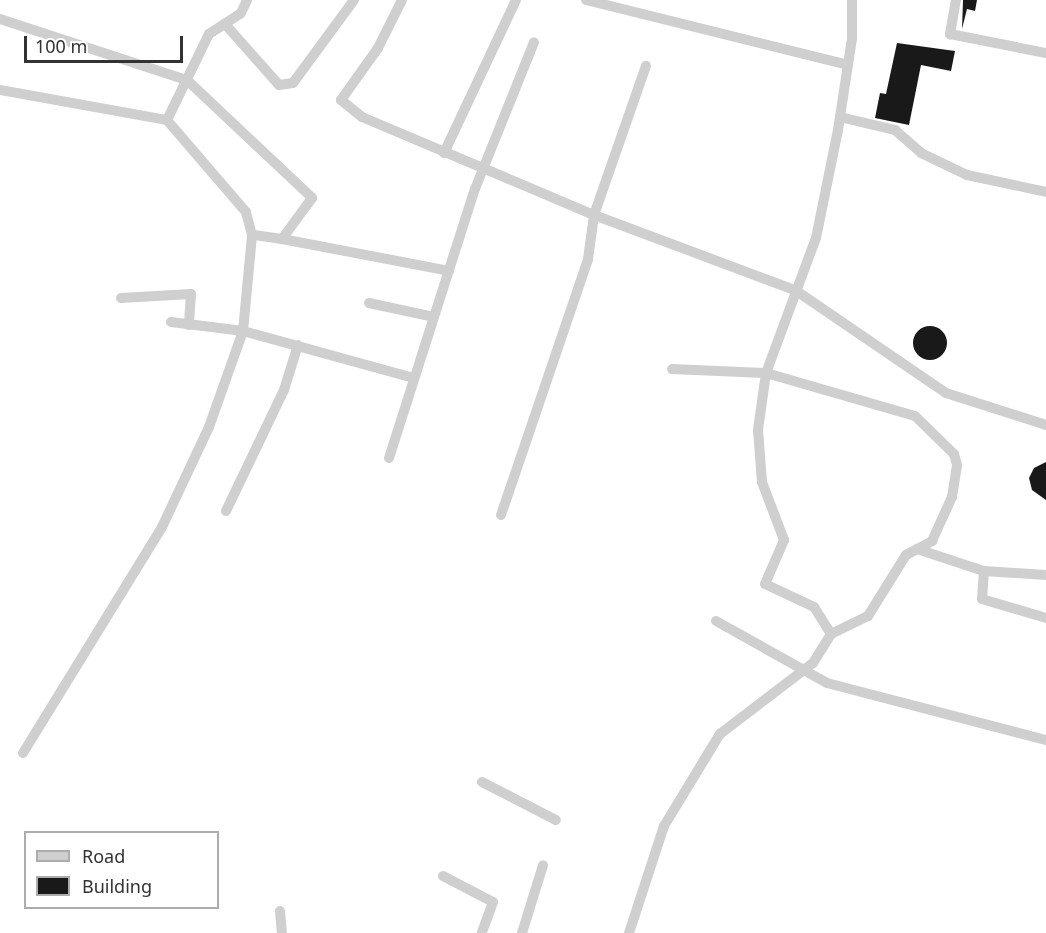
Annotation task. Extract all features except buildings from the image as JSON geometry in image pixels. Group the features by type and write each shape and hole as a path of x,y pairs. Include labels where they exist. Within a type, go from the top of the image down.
{"street":[{"path":"167,120 209,34 241,13 247,0"},
{"path":"225,24 279,85 293,83 354,0"},
{"path":"402,0 378,48 341,100 362,117 594,215 795,290 946,393 1046,425"},
{"path":"444,153 516,0"},
{"path":"586,0 848,65"},
{"path":"831,634 814,606 765,584 784,540 762,482 758,430 766,373 816,237 848,65 852,0"},
{"path":"956,0 950,34 1046,53"},
{"path":"0,19 187,80 312,198 282,239"},
{"path":"389,458 482,169 534,42"},
{"path":"501,515 588,259 594,215 646,66"},
{"path":"0,90 167,120 241,204 252,235 243,331 209,427 162,527 23,753"},
{"path":"840,117 895,130 921,153 967,175 1046,192"},
{"path":"252,235 448,271"},
{"path":"121,298 191,294 189,325"},
{"path":"369,303 434,317"},
{"path":"171,322 243,331 414,378"},
{"path":"226,511 284,390 298,345"},
{"path":"629,933 664,826 720,734 802,672 831,634 868,616 906,555 932,541 952,497 954,454 915,416 766,373 672,369"},
{"path":"917,549 984,571 1046,575"},
{"path":"984,571 982,599 1046,618"},
{"path":"716,621 802,672 827,684 1046,740"},
{"path":"482,782 556,819"},
{"path":"522,933 543,865"},
{"path":"443,876 493,902 482,933"},
{"path":"280,911 282,933"}]}
